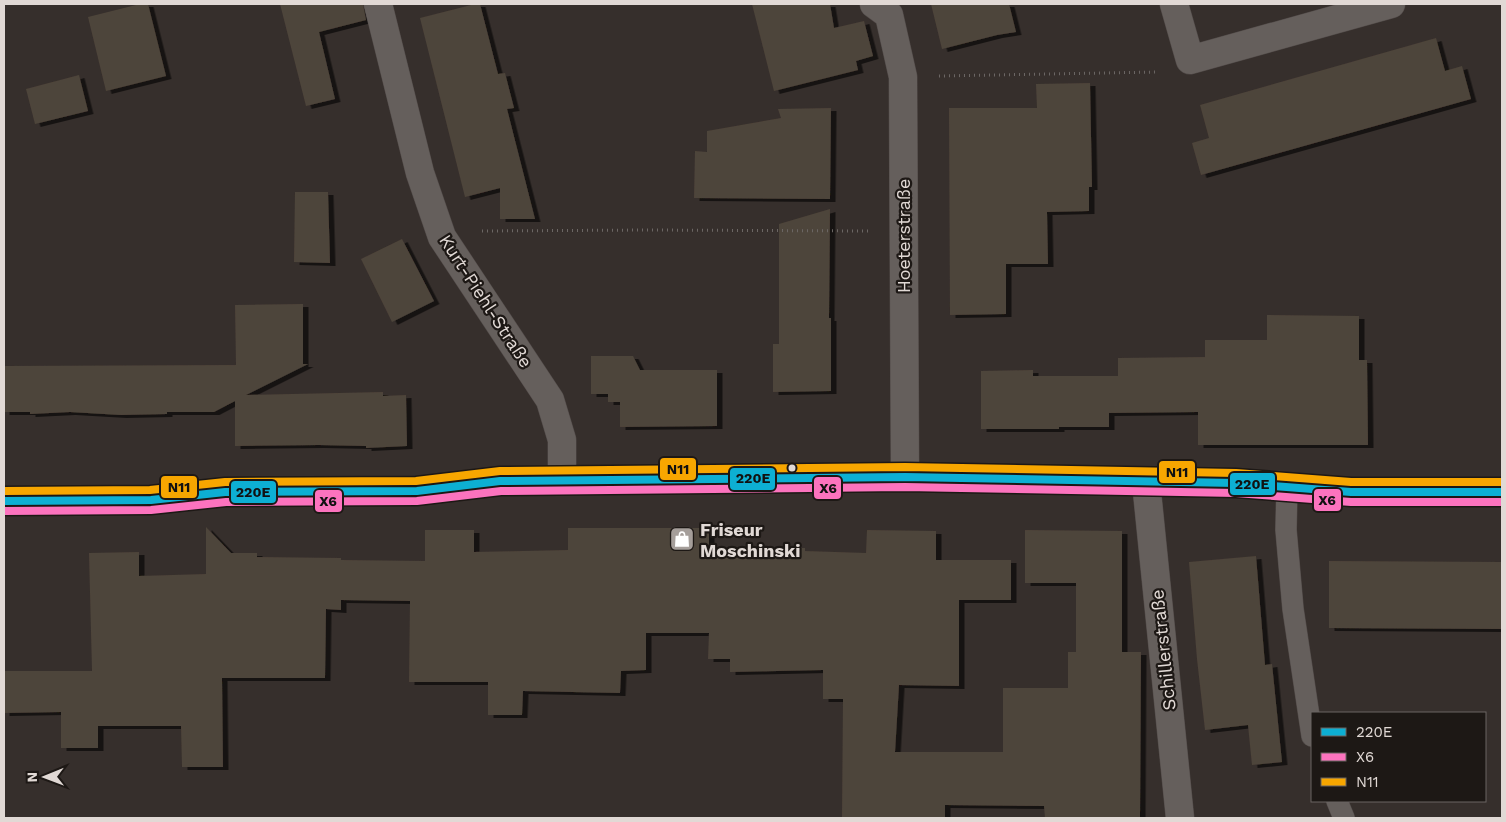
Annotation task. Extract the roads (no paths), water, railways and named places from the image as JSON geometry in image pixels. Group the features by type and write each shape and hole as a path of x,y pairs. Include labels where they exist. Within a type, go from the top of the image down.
{"street":[{"name":"Kurt-Piehl-Straße","path":"378,4 420,173 442,237 550,400 562,440 562,480"},
{"name":"Hoeterstraße","path":"874,4 889,15 903,77 905,477"},
{"path":"1174,4 1190,60 1391,4"},
{"path":"4,501 151,500 225,492 417,491 500,481 905,477 1236,483 1351,492 1502,492"},
{"name":"Schillerstraße","path":"1146,482 1180,818"}],"lane":[{"path":"1287,486 1286,530 1293,608 1311,729"},
{"path":"1337,802 1344,818"}],"place":[{"name":"Friseur Moschinski","path":"682,539"}]}
